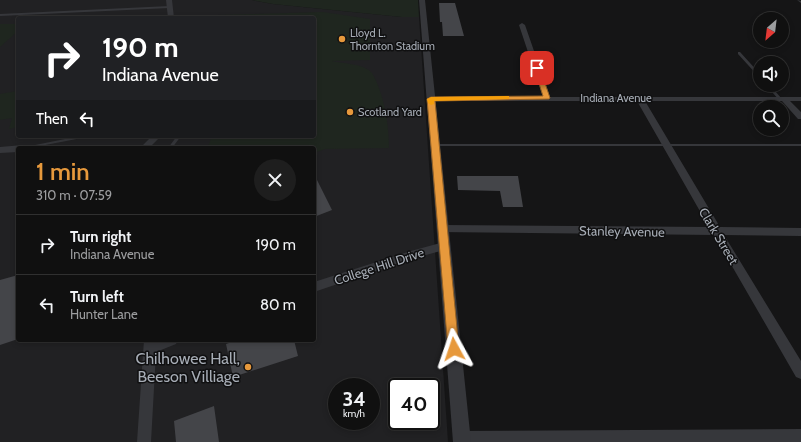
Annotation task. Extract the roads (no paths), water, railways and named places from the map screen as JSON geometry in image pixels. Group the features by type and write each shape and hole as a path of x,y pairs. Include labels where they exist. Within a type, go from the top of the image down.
{"street":[{"path":"422,0 461,440 715,439 801,436"},
{"path":"169,3 172,16"},
{"path":"522,25 547,98"},
{"name":"Clark Street","path":"640,98 716,232 801,373"},
{"name":"Indiana Avenue","path":"431,99 801,99"},
{"path":"782,99 801,117"},
{"path":"146,146 155,138"},
{"path":"0,150 16,148"},
{"name":"Stanley Avenue","path":"442,229 801,232"},
{"name":"College Hill Drive","path":"316,286 411,255 444,246"},
{"path":"144,442 150,344 161,342"}],"lane":[{"path":"0,15 169,3"},
{"path":"739,53 753,68"},
{"path":"775,92 782,99"},
{"path":"37,146 77,138"},
{"path":"435,145 801,145"}],"place":[{"name":"Lloyd L. Thornton Stadium","path":"342,39"},
{"name":"Scotland Yard","path":"350,112"},
{"name":"Chilhowee Hall, Beeson Villiage","path":"248,367"}]}
